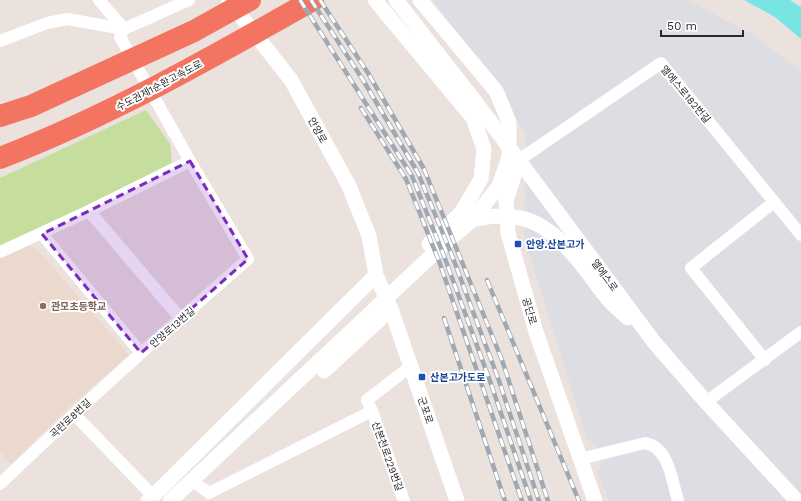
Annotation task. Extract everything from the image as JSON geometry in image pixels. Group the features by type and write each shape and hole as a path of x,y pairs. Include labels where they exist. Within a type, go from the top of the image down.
{"highway":[{"path":"0,116 31,106 194,31 250,0"},
{"name":"수도권제1순환고속도로","path":"0,158 29,147 135,99 313,0"}],"street":[{"path":"99,0 124,29"},
{"path":"0,41 47,23 67,19 124,29 189,0"},
{"name":"안양로","path":"228,0 291,80 349,186 369,236 376,275"},
{"path":"153,499 461,213 481,179 484,148 473,118 375,0"},
{"name":"엘에스로","path":"396,0 519,160 654,342 706,402 797,501"},
{"path":"170,501 444,244 472,220 499,186 509,157 509,122 496,91 420,0"},
{"name":"안양로13번길","path":"42,234 141,353 248,259 190,161 120,37 124,29"},
{"name":"엘에스로182번길","path":"519,160 660,63 801,235"},
{"name":"공단로","path":"519,160 506,201 508,233 536,332 595,501"},
{"path":"0,252 42,234 190,161"},
{"path":"764,360 691,268 774,202"},
{"path":"89,211 181,319"},
{"path":"472,220 492,215 506,215 539,224 560,240 608,299 654,342"},
{"path":"153,499 376,275"},
{"name":"군포로","path":"376,275 391,309 457,501"},
{"path":"206,493 391,309"},
{"path":"706,402 801,332"},
{"name":"곡란로8번길","path":"0,484 141,353"},
{"path":"181,501 206,493 372,411 367,400 411,366"},
{"name":"산본천로229번길","path":"372,411 404,501"},
{"path":"74,414 153,499"},
{"path":"580,459 645,443 651,444 658,448 663,455 678,501"}],"highlighted area":[{"path":"190,161 248,259 141,353 42,234"}],"shaded area":[{"path":"433,0 687,0 752,34 801,71 801,501 609,501 598,473 602,463 597,446 587,439 524,236 526,133"},
{"name":"관모초등학교","path":"29,245 41,254 129,355 73,403 11,464 0,452 0,258"}],"green space":[{"path":"146,110 170,144 172,163 35,232 0,247 0,178"}],"water":[{"path":"744,0 790,0 801,7 801,39 775,17"}],"railway":[{"path":"300,0 412,176 444,256 490,381 531,501"},
{"path":"311,0 363,80 418,173 451,253 498,378 539,501"},
{"path":"320,0 368,73 424,169 502,360 548,501"},
{"path":"361,108 406,179 439,261 522,501"},
{"path":"487,280 579,501"},
{"path":"444,318 505,501"}],"place":[{"name":"안양.산본고가","path":"518,244"},
{"name":"관모초등학교","path":"43,306"},
{"name":"산본고가도로","path":"422,377"}]}
